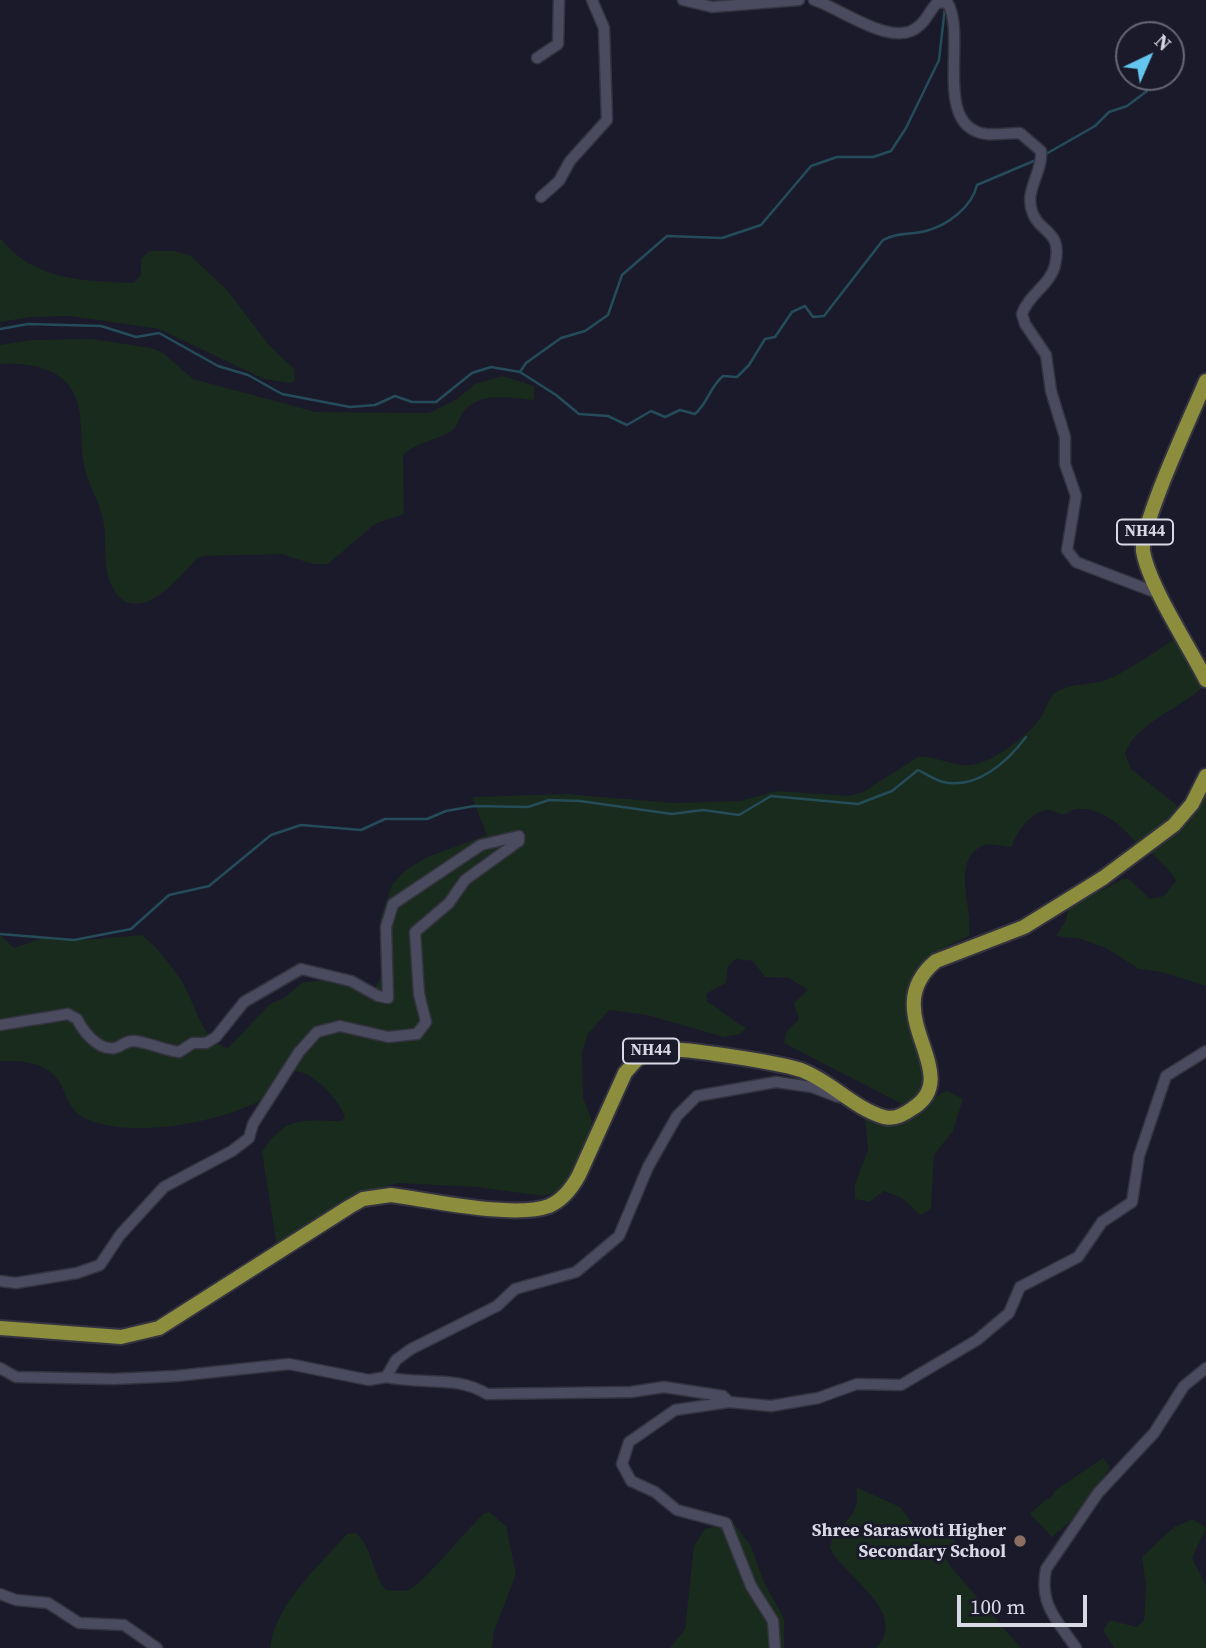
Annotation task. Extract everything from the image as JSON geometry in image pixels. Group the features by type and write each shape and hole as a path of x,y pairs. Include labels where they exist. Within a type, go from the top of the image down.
{"main road":[{"name":"NH44","path":"1206,381 1144,538 1143,551 1159,590 1206,680"},
{"name":"NH44","path":"0,1328 111,1337 159,1328 349,1207 377,1196 516,1211 551,1205 561,1199 579,1175 625,1073 633,1063 652,1050 675,1049 800,1070 855,1103 885,1118 894,1118 913,1108 929,1093 932,1076 922,1045 913,994 917,980 927,969 936,961 1024,927 1102,878 1174,825 1192,804 1206,776"}],"street":[{"path":"537,58 558,44 559,0"},
{"path":"541,197 559,181 570,161 607,120 604,28 593,0"},
{"path":"683,0 712,7 799,0"},
{"path":"814,0 834,6 883,32 913,31 921,25 937,3 947,2 954,17 954,97 959,112 972,129 985,134 1020,133 1041,151 1030,202 1038,223 1051,232 1056,250 1055,267 1022,314 1025,324 1046,355 1051,391 1065,437 1065,464 1076,496 1068,550 1076,562 1152,591 1159,590"},
{"path":"0,1025 68,1014 77,1019 84,1033 108,1047 116,1048 126,1041 137,1041 178,1052 193,1043 206,1043 216,1037 244,1002 301,969 351,981 378,996 388,998 386,927 393,904 481,845 519,836 519,841 465,880 449,903 415,932 419,994 426,1022 417,1034 388,1037 341,1026 317,1032 299,1052 253,1124 248,1138 232,1151 164,1187 120,1235 100,1265 77,1273 16,1283 0,1282"},
{"path":"775,1648 772,1621 751,1586 726,1523 677,1510 655,1492 632,1481 622,1464 629,1442 675,1410 729,1402 771,1406 818,1398 857,1384 901,1385 977,1340 1009,1313 1020,1287 1078,1257 1102,1222 1132,1202 1139,1156 1166,1076 1206,1051"},
{"path":"386,1377 397,1360 411,1349 497,1306 515,1289 576,1272 619,1236 648,1167 677,1116 697,1096 776,1082 812,1087 855,1103"},
{"path":"0,1368 16,1377 114,1379 289,1364 369,1380 386,1377 435,1383 466,1382 487,1394 631,1392 664,1387 723,1396 729,1402"},
{"path":"1076,1648 1046,1605 1043,1583 1046,1569 1098,1493 1154,1433 1184,1386 1206,1368"},
{"path":"0,1594 16,1600 48,1603 79,1623 124,1625 157,1648"}],"green space":[{"path":"0,238 13,252 44,271 97,281 134,283 141,275 141,259 149,251 175,251 191,256 227,290 268,344 294,369 295,380 291,383 264,379 159,329 71,316 31,317 0,322"},
{"path":"92,339 151,348 163,353 193,379 316,412 429,413 457,399 475,384 503,376 534,386 534,400 497,397 479,401 464,411 453,430 409,450 403,455 404,514 375,524 328,564 313,564 281,554 204,556 197,558 158,596 134,604 123,600 110,581 106,565 104,525 86,472 79,408 72,390 66,382 49,371 30,365 0,364 0,345 32,340"},
{"path":"1180,636 1205,685 1138,733 1125,754 1131,769 1183,810 1139,846 1119,825 1095,811 1075,809 1063,814 1043,811 1026,823 1012,847 987,844 971,855 965,876 969,936 932,955 913,976 909,988 912,1022 924,1080 922,1092 902,1104 784,1043 786,1032 799,1019 794,1003 808,990 789,978 765,977 753,961 736,959 728,966 726,983 706,994 707,1002 746,1028 740,1034 724,1037 647,1015 609,1010 588,1034 582,1052 583,1098 592,1121 579,1175 563,1191 543,1196 477,1187 398,1183 364,1192 277,1247 262,1152 279,1131 288,1125 305,1121 341,1121 345,1118 331,1094 315,1079 298,1071 290,1071 259,1101 220,1116 170,1126 121,1127 99,1123 78,1114 58,1080 45,1068 28,1063 0,1061 0,935 14,948 46,937 85,940 142,935 179,977 204,1028 218,1044 228,1048 270,1004 284,998 303,982 334,980 374,990 383,973 380,919 392,885 405,871 425,858 487,835 472,797 566,794 676,803 741,801 777,791 849,796 863,792 918,757 964,765 991,758 1031,729 1058,691 1111,678"},
{"path":"1206,791 1206,986 1162,972 1139,969 1106,948 1081,939 1056,936 1065,922 1069,908 1123,879 1129,879 1150,899 1164,896 1176,881 1148,848 1189,817"},
{"path":"947,1091 963,1099 953,1131 934,1155 931,1209 920,1215 902,1198 884,1191 869,1202 855,1199 855,1184 868,1150 865,1115 904,1123"},
{"path":"1103,1458 1110,1468 1075,1517 1052,1537 1030,1514 1047,1498 1049,1500 1056,1490"},
{"path":"856,1487 900,1507 918,1530 944,1529 957,1544 945,1557 951,1567 1021,1648 876,1648 885,1635 885,1621 880,1608 830,1548 836,1532 855,1508"},
{"path":"489,1512 506,1526 516,1574 494,1632 492,1648 270,1648 280,1616 289,1601 347,1534 356,1533 362,1539 377,1576 386,1590 406,1591 423,1579 483,1514"},
{"path":"1193,1519 1206,1528 1192,1558 1206,1585 1206,1648 1114,1648 1103,1630 1110,1620 1136,1627 1144,1621 1146,1585 1142,1557 1174,1527"},
{"path":"732,1521 751,1546 764,1582 784,1619 784,1648 670,1648 685,1629 694,1546 705,1529"}],"waterway":[{"path":"520,372 526,363 561,338 585,331 608,315 622,275 667,236 722,238 761,225 811,166 837,157 873,157 891,151 906,128 939,60 945,7"},
{"path":"1046,154 1095,126 1109,112 1127,106 1147,91"},
{"path":"0,329 28,324 101,326 136,337 159,333 218,366 248,375 282,394 350,407 375,405 395,396 412,402 436,402 472,373 491,367 520,372 556,395 579,414 608,416 627,425 651,411 665,417 680,410 695,414 718,381 723,376 737,377 749,365 765,339 775,337 792,312 805,306 813,317 824,316 883,240 926,231 943,224 964,208 977,185 1036,160"},
{"path":"0,934 74,940 131,929 169,895 209,886 271,835 301,825 361,830 385,819 427,819 446,811 474,806 528,807 549,800 580,801 672,814 703,810 739,815 771,796 858,804 892,791 918,770 943,782 968,782 979,778 1001,764 1026,737"}],"place":[{"name":"Shree Saraswoti Higher Secondary School","path":"1020,1541"}]}
